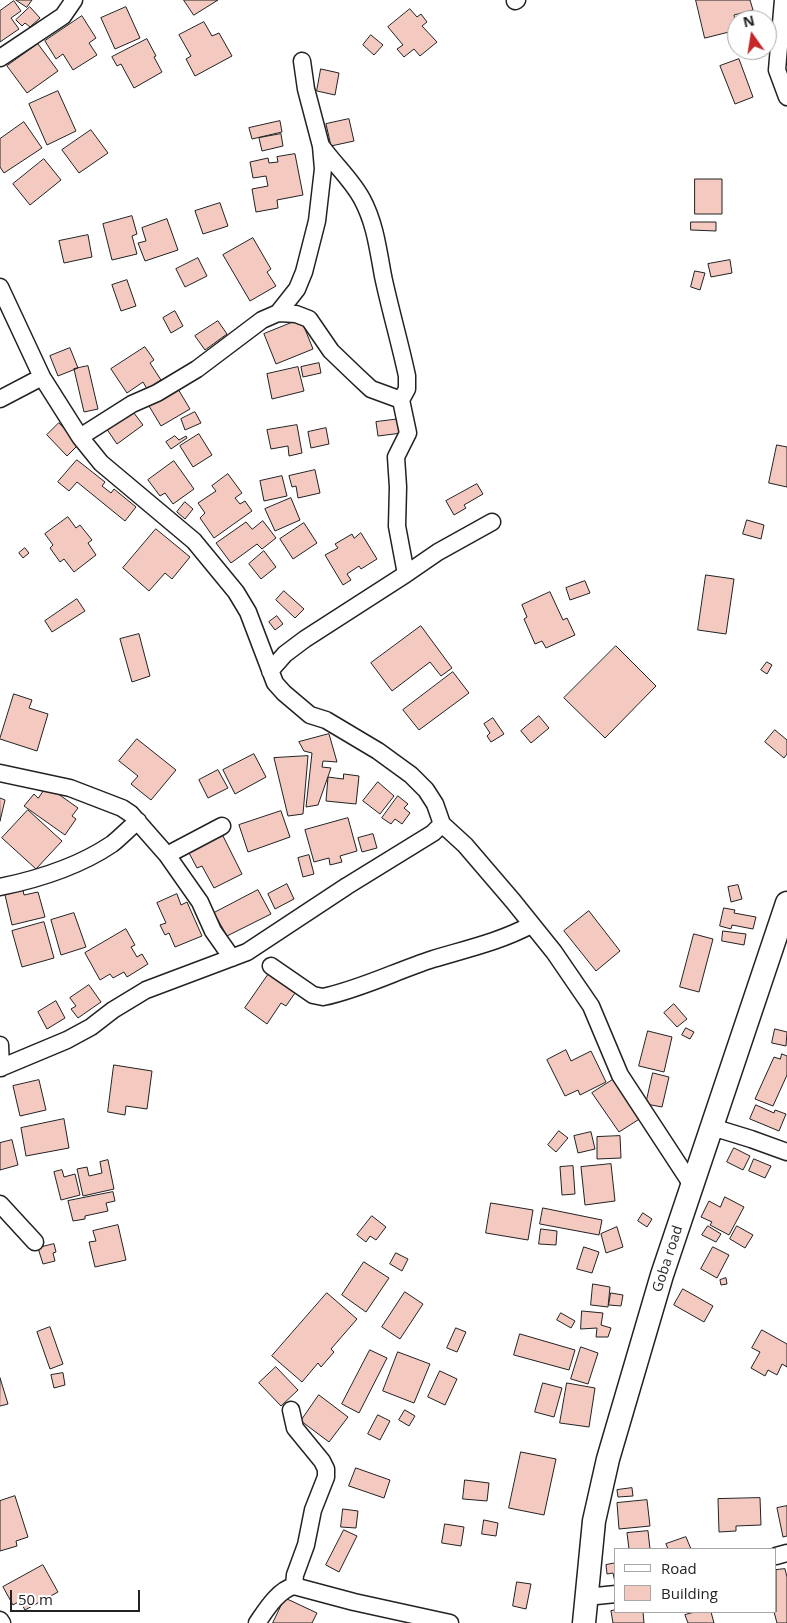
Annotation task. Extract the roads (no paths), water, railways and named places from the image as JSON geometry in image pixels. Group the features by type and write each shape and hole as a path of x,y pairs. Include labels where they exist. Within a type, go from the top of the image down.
{"main road":[{"name":"Goba road","path":"584,1623 594,1522 608,1459 662,1275 787,902"}],"street":[{"path":"0,58 63,16 74,0"},
{"path":"783,0 777,70 787,97"},
{"path":"80,437 132,404 157,393 197,370 262,320 278,312 297,289 304,272 317,221 323,170 321,146 306,89 302,62"},
{"path":"321,146 336,166 349,179 362,198 378,240 383,277 408,376 402,400 408,433 396,457 398,487 397,526 406,574"},
{"path":"0,287 42,378 80,437 102,463 194,542 236,592 248,612 274,683 284,694 310,715 326,720 378,751 411,775 426,790 435,804 442,824 465,845 513,901 564,967 591,1006 620,1075 692,1185"},
{"path":"278,312 296,314 308,319 331,351 371,389 402,400"},
{"path":"0,399 42,378"},
{"path":"270,671 285,654 305,639 438,552 492,522"},
{"path":"0,773 70,788 122,808 138,821 167,855 200,902 213,931 232,958"},
{"path":"0,887 71,867 113,843 138,821"},
{"path":"0,1044 0,1068 67,1040 91,1027 113,1010 146,990 247,952 347,886 389,862 433,833 442,824"},
{"path":"167,855 222,826"},
{"path":"271,966 313,995 323,998 432,959 488,944 531,925"},
{"path":"712,1127 751,1138 787,1152"},
{"path":"0,1204 35,1242"},
{"path":"291,1410 298,1434 322,1461 326,1469 326,1478 312,1515 306,1545 295,1575 294,1586"},
{"path":"257,1623 271,1603 289,1587 294,1586 354,1602 450,1623"},
{"path":"586,1597 614,1594"}]}
